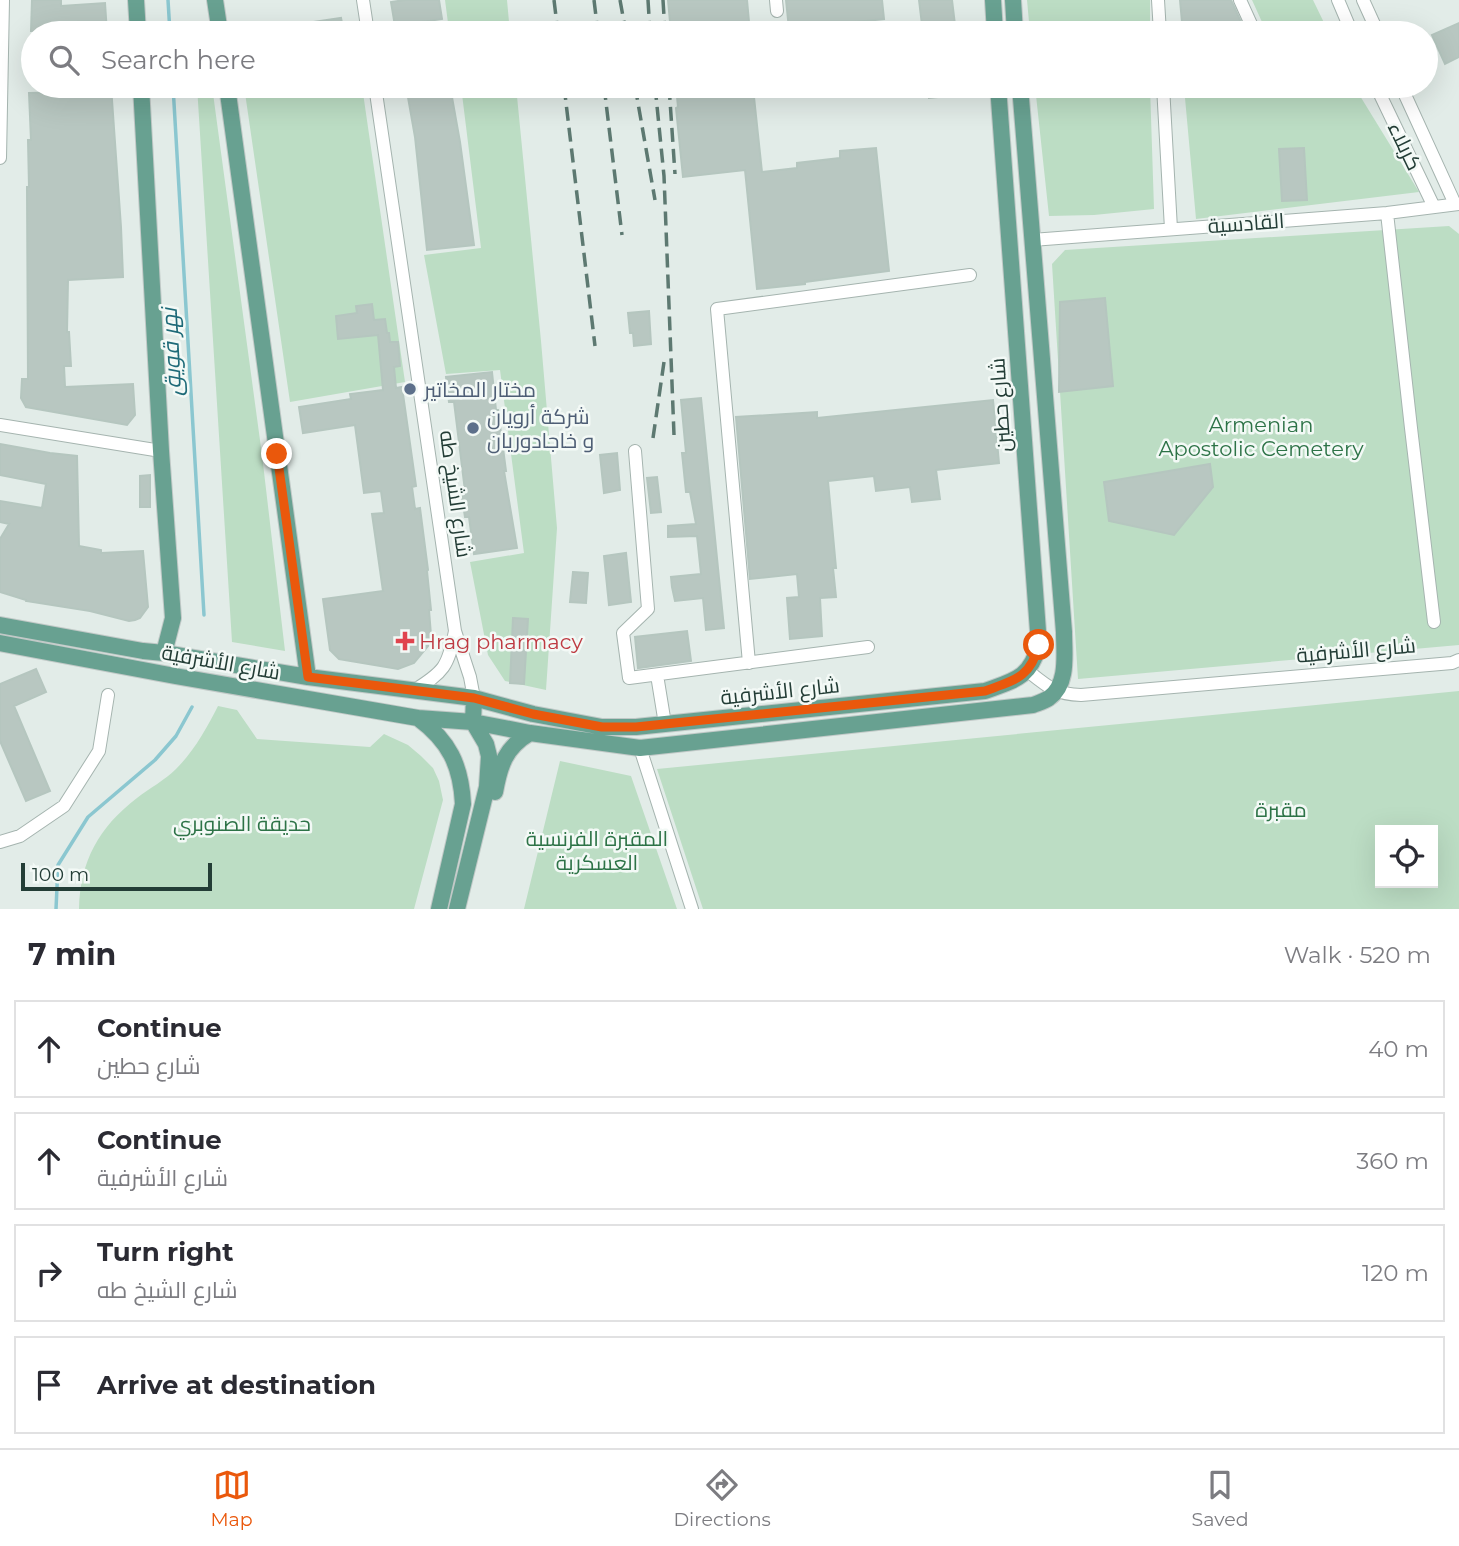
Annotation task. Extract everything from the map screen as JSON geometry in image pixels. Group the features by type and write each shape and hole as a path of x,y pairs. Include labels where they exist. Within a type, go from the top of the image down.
{"main road":[{"path":"136,0 137,21"},
{"path":"215,0 218,21"},
{"path":"993,0 994,21"},
{"path":"1013,0 1014,21"},
{"path":"142,98 160,451 173,618 163,653"},
{"path":"229,98 308,677"},
{"name":"شارع حطين","path":"999,98 1039,645 1028,671"},
{"path":"1021,98 1064,632 1065,662 1056,691"},
{"name":"شارع الأشرفية","path":"0,625 308,677 474,698 533,714 602,727 636,727 985,691 1014,680 1028,671"},
{"name":"شارع الأشرفية","path":"0,643 418,718 472,722 639,748 1033,705 1056,691"},
{"path":"457,909 489,770 486,744 472,722 474,698"},
{"path":"418,718 443,740 452,755 462,787 463,804 439,909"},
{"path":"471,849 486,820 509,749 530,733"}],"street":[{"path":"0,158 2,0"},
{"path":"363,0 366,21"},
{"path":"1158,0 1159,21"},
{"path":"1240,0 1250,21"},
{"path":"1338,0 1348,21"},
{"path":"1363,0 1373,21"},
{"name":"شارع الشيخ طه","path":"377,98 455,631 474,698"},
{"path":"1164,98 1171,229"},
{"name":"كربلاء","path":"1382,98 1434,207"},
{"name":"كربلاء","path":"1407,98 1457,204"},
{"name":"القادسية","path":"1032,240 1457,204"},
{"path":"1387,212 1434,622"},
{"path":"749,663 717,309 970,275"},
{"path":"0,425 160,451"},
{"path":"635,452 648,609 623,633 629,678 868,647"},
{"path":"413,691 434,678 443,668 451,652 455,631"},
{"name":"شارع الأشرفية","path":"1056,691 1081,695 1457,663"},
{"path":"1028,671 1056,691"},
{"path":"657,676 665,724"},
{"path":"0,842 20,836 64,806 99,751 107,695"},
{"path":"639,748 692,909"}],"green space":[{"path":"445,0 507,0 509,21 448,21"},
{"path":"1027,0 1150,0 1150,21 1029,21"},
{"path":"1252,0 1313,0 1323,21 1262,21"},
{"path":"198,98 214,98 262,455 285,651 232,642"},
{"path":"246,98 364,98 405,382 290,402"},
{"path":"462,98 517,98 557,528 546,690 505,681 488,655 470,562 524,553 500,370 446,374 424,255 481,248"},
{"path":"1036,98 1150,98 1154,209 1049,216"},
{"path":"1185,98 1361,98 1419,192 1196,219"},
{"name":"Armenian Apostolic Cemetery","path":"1449,226 1459,234 1459,645 1078,679 1052,264 1065,250"},
{"name":"مقبرة","path":"1459,691 1459,909 703,909 657,769"},
{"name":"حديقة الصنوبري","path":"218,706 237,710 257,739 370,747 384,734 408,745 433,768 443,800 414,909 79,909 83,875 102,833 124,809 183,762 200,739"},
{"name":"المقبرة الفرنسية العسكرية","path":"560,761 631,776 677,909 524,909"}],"building":[{"path":"32,0 61,0 61,6 105,3 106,21 31,21"},
{"path":"439,0 442,19 394,21 391,2"},
{"path":"668,0 747,0 749,21 670,21"},
{"path":"786,0 882,0 884,19 788,21"},
{"path":"919,0 952,0 955,21 922,21"},
{"path":"1180,0 1231,0 1241,21 1182,21"},
{"path":"341,18 342,21 320,21"},
{"path":"1459,23 1459,57 1445,64 1438,48 1438,32"},
{"path":"29,98 112,98 123,277 68,280 67,332 71,366 64,366 65,387 133,384 135,415 127,425 26,407 21,398 22,379 28,379 27,187 28,140 31,140"},
{"path":"408,98 452,98 474,245 427,250"},
{"path":"677,98 754,98 762,172 797,168 797,163 840,158 840,151 876,148 889,271 757,289 745,170 683,177"},
{"path":"1304,148 1307,200 1282,201 1279,149"},
{"path":"1105,298 1113,386 1059,392 1060,302"},
{"path":"372,304 374,320 385,319 390,342 398,342 400,366 394,367 396,388 402,387 416,486 412,487 415,509 420,508 431,610 428,646 414,663 398,669 339,659 330,650 323,599 383,591 372,514 384,513 381,491 364,493 355,425 303,433 299,407 351,399 350,394 383,390 378,335 338,339 336,316 357,313 356,306"},
{"path":"649,311 651,344 634,346 628,313"},
{"path":"492,372 517,548 474,554 469,517 465,517 461,492 465,491 454,402 449,402 446,377"},
{"path":"701,398 724,628 706,630 703,598 675,601 671,577 701,574 697,536 668,537 668,526 696,524 690,492 686,492 682,453 686,453 681,400"},
{"path":"993,400 999,463 936,470 940,499 912,502 910,487 876,491 874,476 828,481 836,597 820,598 822,636 790,639 787,598 799,597 797,574 750,579 736,417 817,412 817,418"},
{"path":"0,444 77,456 79,546 101,550 101,553 143,551 148,607 140,618 129,621 90,611 26,601 0,592 0,539 9,524 0,522 0,501 42,508 46,484 0,475"},
{"path":"617,453 620,490 604,493 600,455"},
{"path":"1210,464 1213,487 1174,535 1109,521 1104,482"},
{"path":"150,475 150,507 140,507 140,476"},
{"path":"657,477 661,512 651,513 647,478"},
{"path":"626,553 631,602 609,605 604,556"},
{"path":"573,572 588,573 586,603 570,602"},
{"path":"513,618 528,619 524,684 510,683"},
{"path":"687,631 691,661 638,668 635,637"},
{"path":"36,669 46,692 14,706 50,791 26,801 0,741 0,684"}],"waterway":[{"name":"نهر قويق","path":"168,0 169,21"},
{"name":"نهر قويق","path":"174,98 204,615"},
{"name":"نهر قويق","path":"56,909 58,865 88,817 155,760 176,736 192,707"}],"railway":[{"path":"554,0 557,21"},
{"path":"594,0 597,21"},
{"path":"620,0 624,21"},
{"path":"648,0 649,21"},
{"path":"663,0 664,21"},
{"path":"565,98 595,346"},
{"path":"605,98 622,235"},
{"path":"637,98 655,200"},
{"path":"656,98 664,176 674,435"},
{"path":"670,98 675,174"},
{"path":"653,438 664,362"}],"place":[{"name":"مختار المخاتير","path":"410,389"},
{"name":"شركة أرويان و خاجادوريان","path":"473,428"},
{"name":"Hrag pharmacy","path":"405,641"}],"route":[{"path":"277,454 308,677 474,698 533,714 602,727 636,727 985,691 1014,680 1028,671 1039,645"}]}
